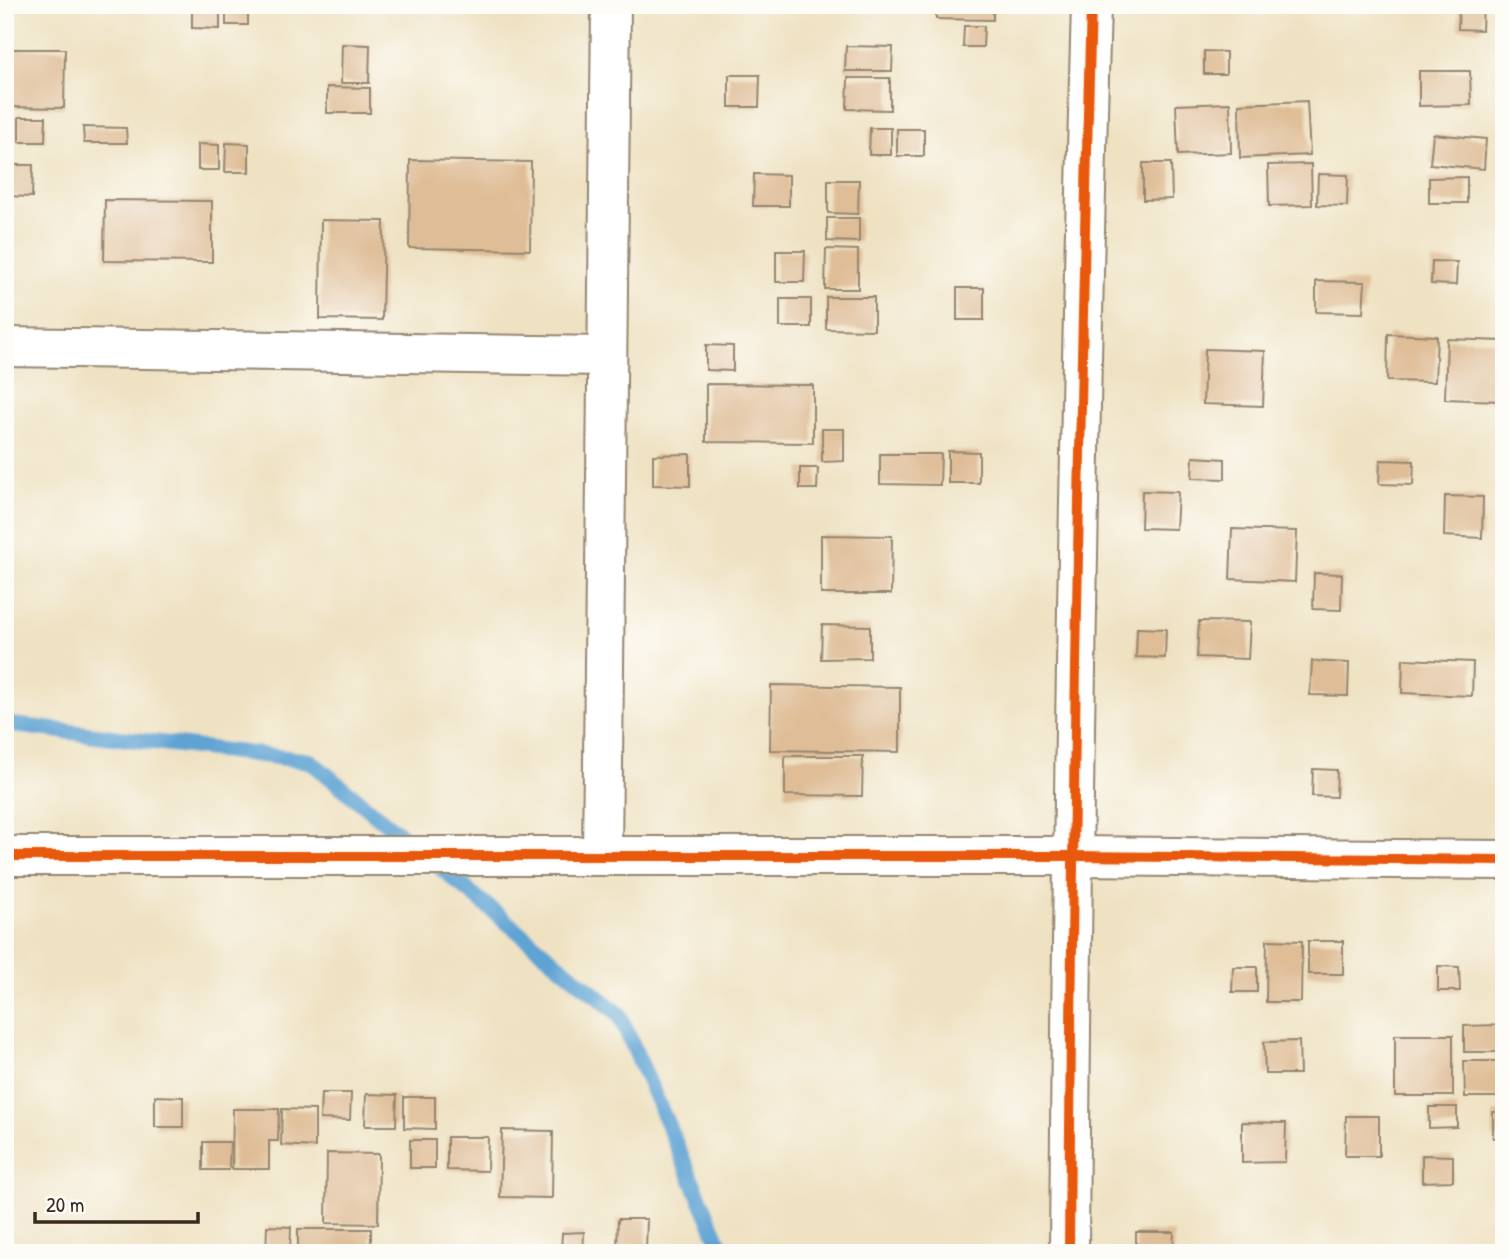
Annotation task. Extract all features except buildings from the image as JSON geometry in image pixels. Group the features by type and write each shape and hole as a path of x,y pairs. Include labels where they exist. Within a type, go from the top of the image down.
{"street":[{"path":"602,856 611,5"},
{"path":"1069,1253 1072,856 1080,398 1091,5"},
{"path":"5,347 607,356"},
{"path":"5,856 1072,856 1504,860"}],"waterway":[{"path":"5,724 310,761 619,1014 724,1253"}],"cycle path":[{"path":"1069,1253 1077,629 1091,5"},
{"path":"5,856 1072,856 1504,860"}]}
